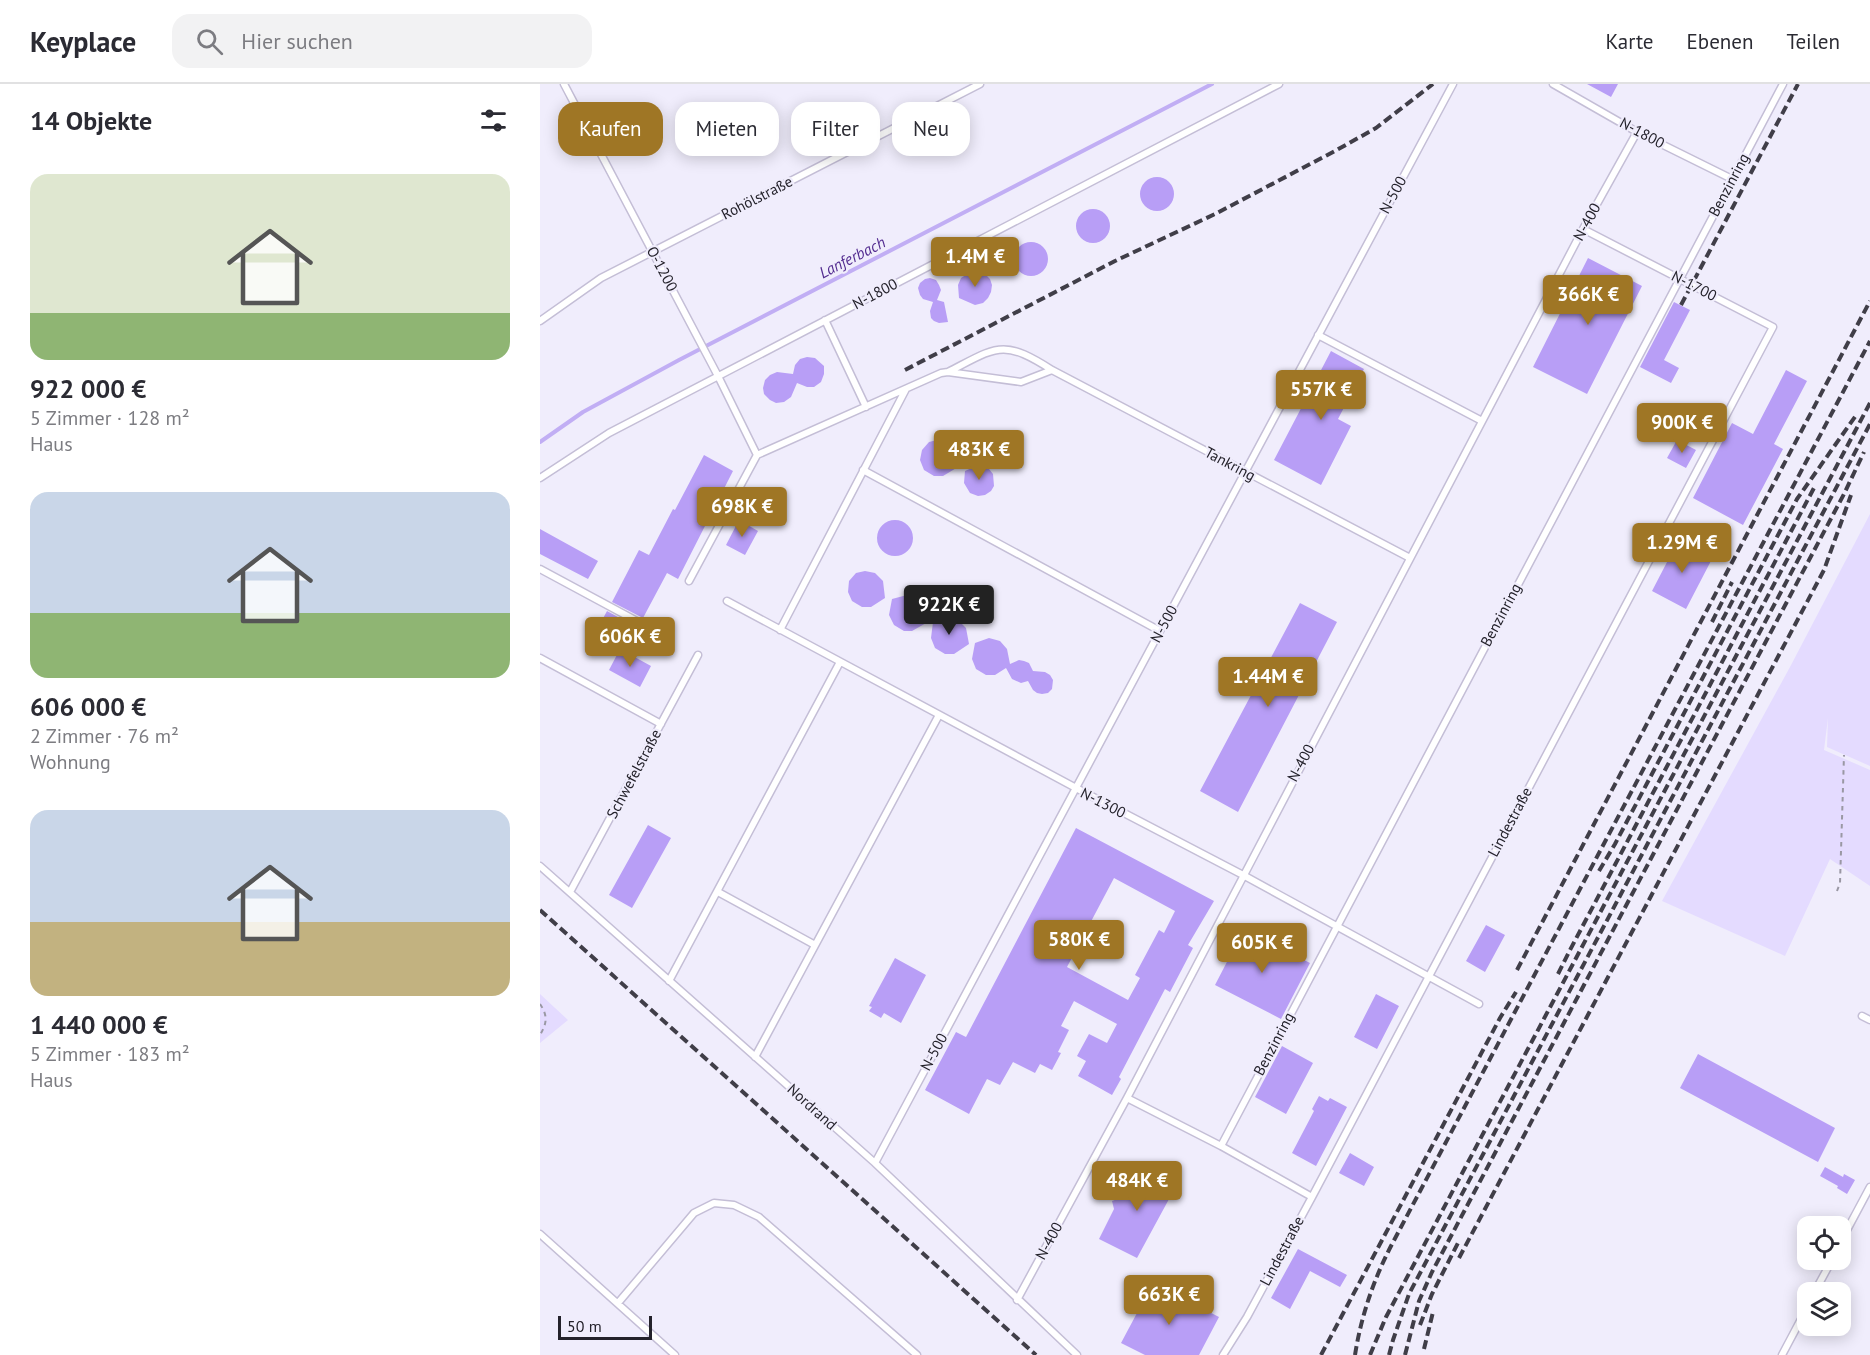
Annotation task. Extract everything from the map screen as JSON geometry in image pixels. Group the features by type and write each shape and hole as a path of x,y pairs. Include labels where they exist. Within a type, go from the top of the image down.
{"lane":[{"name":"O-1200","path":"564,84 718,376 757,455"},
{"name":"Rohölstraße","path":"540,321 600,278 979,84"},
{"name":"N-1800","path":"540,478 609,433 1279,84"},
{"name":"N-500","path":"875,1164 1453,84"},
{"name":"N-1800","path":"1553,84 1637,132 1732,179"},
{"name":"Benzinring","path":"1221,1146 1783,84"},
{"name":"N-400","path":"1017,1300 1126,1098 1583,229 1637,132"},
{"name":"N-1700","path":"1583,229 1773,327"},
{"path":"825,320 866,406"},
{"name":"Lindestraße","path":"1223,1355 1247,1317 1312,1197 1773,327"},
{"path":"1318,335 1482,421"},
{"name":"Tankring","path":"757,455 948,372 993,349 1011,349 1032,357 1052,370 1410,558"},
{"name":"Tankring","path":"948,372 1021,382 1052,370"},
{"path":"780,630 906,389"},
{"path":"689,581 757,455"},
{"path":"863,470 1160,631"},
{"path":"540,569 659,633"},
{"name":"N-1300","path":"727,601 1243,875 1479,1004"},
{"name":"Schwefelstraße","path":"570,892 698,655"},
{"path":"540,658 661,724"},
{"path":"669,981 840,662"},
{"path":"755,1057 939,715"},
{"name":"Nordrand","path":"540,866 875,1164 1077,1355"},
{"path":"718,892 815,945"},
{"path":"1862,1016 1870,1020"},
{"path":"1126,1098 1221,1146 1312,1197"},
{"path":"1851,1223 1869,1190"},
{"path":"618,1303 694,1213 714,1203 734,1205 759,1217 917,1355"},
{"path":"540,1234 675,1355"},
{"path":"1782,1355 1797,1327"}],"path":[{"path":"1836,891 1840,883 1844,755"},
{"path":"540,1004 546,1013 546,1026 540,1035"}],"shaded area":[{"path":"1870,514 1870,766 1827,747 1828,718 1824,750 1870,770 1870,886 1830,859 1785,956 1662,901 1790,667"},
{"path":"540,994 568,1020 540,1043"}],"building":[{"path":"1587,84 1618,84 1611,97"},
{"path":"1157,177 1169,182 1174,194 1169,206 1157,211 1145,206 1140,194 1145,182"},
{"path":"1093,209 1105,214 1110,226 1105,238 1093,243 1081,238 1076,226 1081,214"},
{"path":"1031,242 1043,247 1048,259 1043,271 1031,276 1019,271 1014,259 1019,247"},
{"path":"1588,258 1642,286 1587,394 1533,367"},
{"path":"972,271 985,274 992,285 988,298 983,303 975,305 959,298 958,285 961,278"},
{"path":"930,278 936,280 939,285 941,290 937,300 944,302 948,322 934,321 930,311 933,302 923,299 920,295 918,288 920,283"},
{"path":"1674,302 1690,310 1664,360 1679,368 1671,383 1640,367"},
{"path":"1331,351 1364,369 1338,419 1351,426 1321,485 1274,460"},
{"path":"815,358 824,366 821,382 814,387 797,383 791,397 784,402 776,403 764,394 765,380 770,375 777,372 793,374 795,365 800,359"},
{"path":"1786,370 1807,381 1774,444 1783,449 1743,525 1693,498 1732,423 1753,434"},
{"path":"937,440 948,442 955,450 958,467 943,476 934,476 924,470 920,460 922,450 929,442"},
{"path":"1677,440 1696,450 1686,468 1667,458"},
{"path":"704,455 733,471 678,579 667,573 643,618 612,602 639,550 649,555"},
{"path":"976,466 983,466 993,474 994,486 985,495 978,496 970,493 964,483 965,471"},
{"path":"739,520 758,531 745,555 726,545"},
{"path":"895,520 908,525 913,538 908,551 895,556 882,551 877,538 882,525"},
{"path":"540,529 598,561 588,579 540,554"},
{"path":"1679,539 1713,557 1686,609 1652,591"},
{"path":"865,571 875,573 883,581 885,598 871,607 862,607 852,601 848,592 849,581 856,573"},
{"path":"907,595 917,597 925,605 928,622 912,631 904,631 894,625 889,615 892,599"},
{"path":"1300,603 1337,622 1238,812 1200,791"},
{"path":"607,611 627,622 611,652 591,641"},
{"path":"948,617 958,620 966,628 969,644 954,654 945,654 935,648 931,638 933,622"},
{"path":"989,638 1000,641 1007,649 1010,664 1019,660 1024,661 1029,663 1033,671 1050,675 1053,680 1052,689 1048,693 1037,693 1028,681 1021,683 1012,679 1006,668 995,675 986,675 976,669 972,659 975,643"},
{"path":"620,649 651,666 640,687 609,670"},
{"path":"648,825 671,838 632,908 609,895"},
{"path":"1076,828 1214,901 1188,945 1193,948 1170,992 1165,989 1112,1095 1078,1076 1086,1061 1077,1056 1089,1034 1107,1043 1117,1024 1074,1001 1061,1026 1069,1030 1052,1070 1040,1064 1035,1073 1013,1062 1000,1085 987,1079 969,1114 925,1090 956,1032 966,1037","holes":["1114,878 1175,911 1164,933 1159,930 1135,975 1140,978 1128,1000 1067,967"]},
{"path":"1486,925 1505,935 1485,972 1466,961"},
{"path":"1244,929 1310,963 1281,1019 1215,985"},
{"path":"895,958 926,975 901,1023 884,1013 881,1018 869,1011 872,1007 869,1006"},
{"path":"1376,994 1399,1006 1377,1049 1354,1037"},
{"path":"1282,1046 1313,1063 1286,1114 1255,1097"},
{"path":"1698,1054 1835,1128 1818,1162 1680,1088"},
{"path":"1319,1096 1328,1101 1330,1098 1347,1107 1316,1166 1292,1153 1314,1111 1312,1109"},
{"path":"1350,1153 1374,1167 1364,1186 1339,1173"},
{"path":"1137,1167 1142,1170 1144,1167 1171,1182 1169,1185 1175,1188 1137,1258 1099,1239 1114,1209 1112,1201 1120,1198"},
{"path":"1825,1167 1843,1177 1844,1174 1855,1180 1847,1194 1820,1176"},
{"path":"1298,1249 1347,1275 1340,1287 1310,1271 1290,1309 1271,1298"},
{"path":"1153,1283 1219,1317 1199,1355 1145,1355 1121,1343"}],"waterway":[{"name":"Lanferbach","path":"540,442 583,412 679,360 1212,84"}],"railway":[{"path":"905,370 1115,261 1215,214 1335,151 1376,128 1433,84"},
{"path":"1681,305 1798,84"},
{"path":"1517,970 1870,301"},
{"path":"1355,1355 1368,1299 1391,1246 1870,341"},
{"path":"1370,1355 1386,1317 1870,403"},
{"path":"1599,871 1797,499 1857,414"},
{"path":"1389,1355 1409,1294 1870,424"},
{"path":"1405,1355 1419,1301 1432,1272 1844,494 1864,452"},
{"path":"1558,974 1815,486"},
{"path":"1459,1258 1824,570 1851,495"},
{"path":"1712,622 1732,582"},
{"path":"540,910 1036,1355"},
{"path":"1321,1355 1516,992"},
{"path":"1420,1325 1432,1294 1458,1243"},
{"path":"1424,1349 1433,1312"}]}
